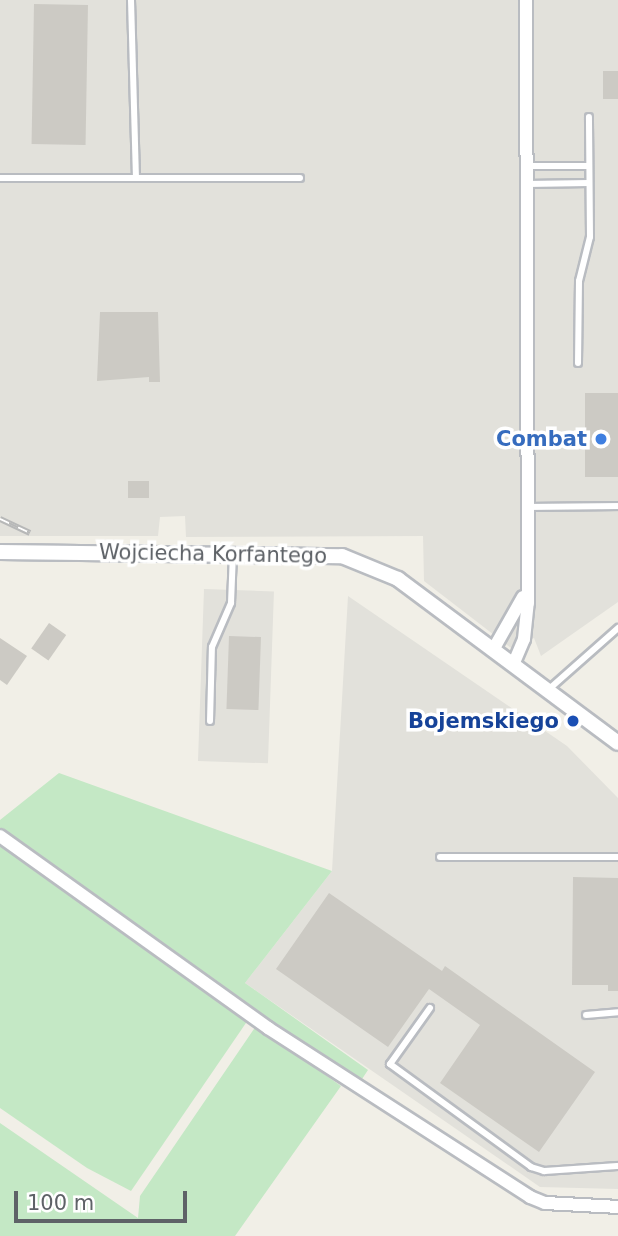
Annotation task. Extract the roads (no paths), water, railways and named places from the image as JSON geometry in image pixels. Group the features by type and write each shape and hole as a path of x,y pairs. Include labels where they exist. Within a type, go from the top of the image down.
{"street":[{"path":"513,665 524,639 528,579 526,0"},
{"name":"Wojciecha Korfantego","path":"0,552 314,553 368,565 398,579 618,743"},
{"path":"493,650 521,605 528,579"},
{"path":"0,836 268,1028 530,1197 545,1203 618,1207"}],"lane":[{"path":"131,0 136,178"},
{"path":"578,363 579,281 590,237 589,117"},
{"path":"527,166 589,166"},
{"path":"0,178 299,178"},
{"path":"527,184 589,183"},
{"path":"529,507 618,506"},
{"path":"210,721 212,647 231,603 233,552"},
{"path":"548,690 618,628"},
{"path":"440,857 618,857"},
{"path":"430,1008 390,1064 531,1167 544,1171 618,1166"},
{"path":"586,1015 618,1012"}],"railway":[{"path":"0,519 30,533"}],"place":[{"name":"Combat","path":"601,439"},
{"name":"Bojemskiego","path":"573,721"}]}
